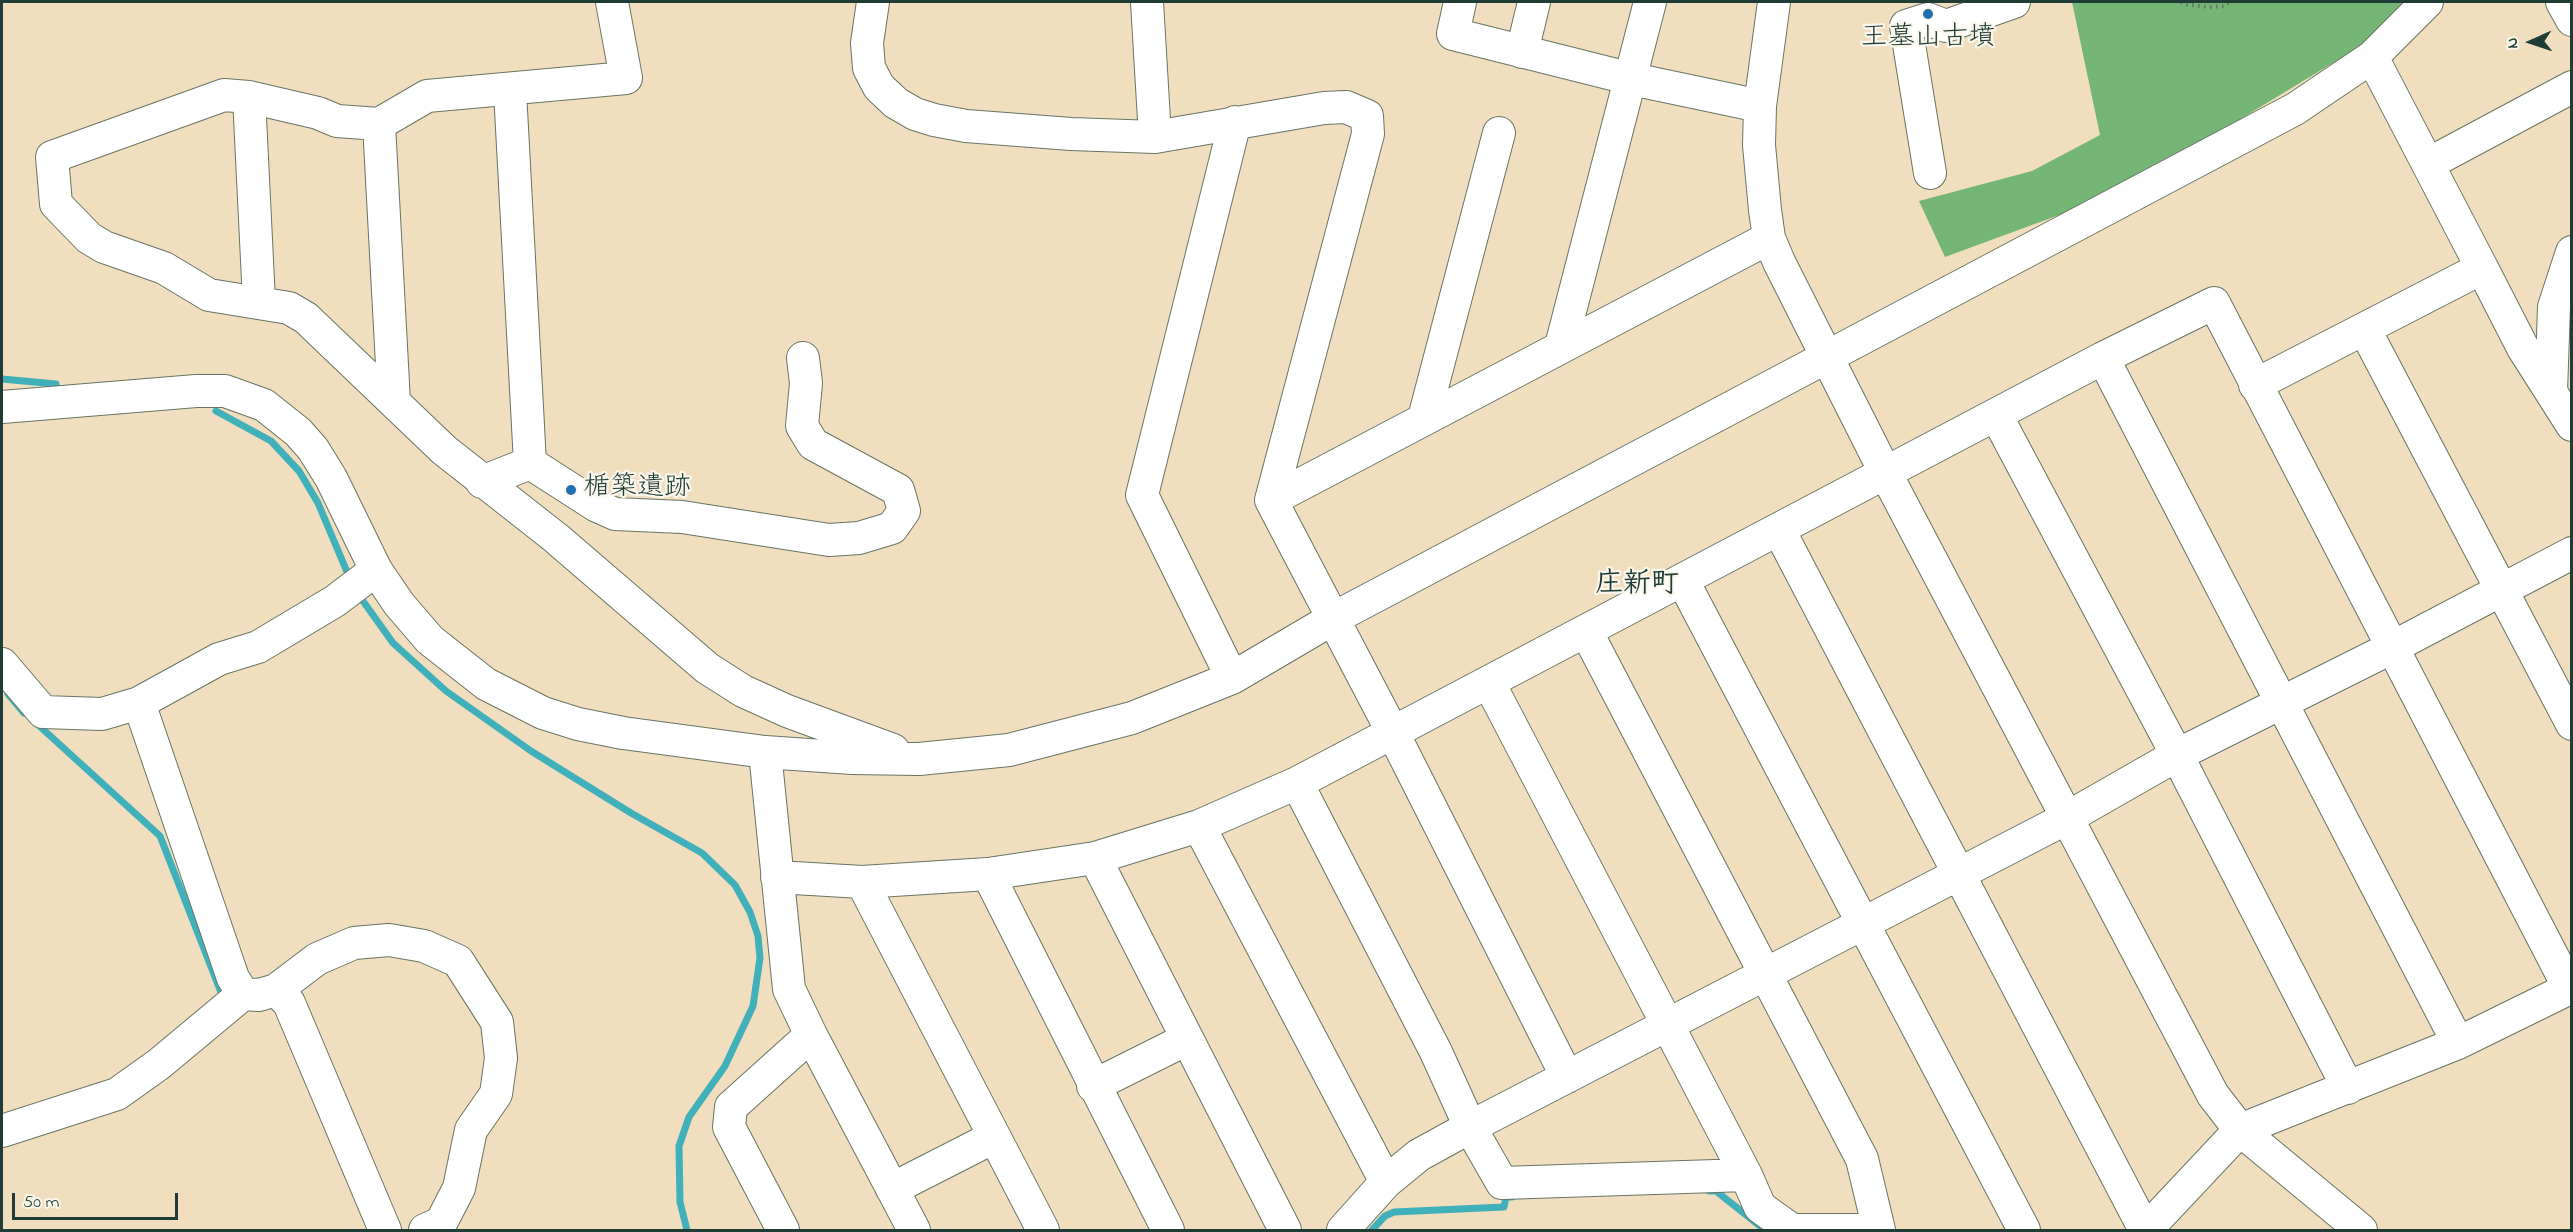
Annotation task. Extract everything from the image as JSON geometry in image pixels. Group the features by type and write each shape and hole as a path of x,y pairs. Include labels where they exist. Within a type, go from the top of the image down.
{"street":[{"path":"612,2 626,78 510,91 427,96 379,124 337,121 249,98 224,94 52,157 56,204 89,238 104,247 164,268 209,295 259,301 289,308 306,318 482,482 556,538 667,636 707,668 743,692 837,731 919,759"},
{"path":"873,2 867,44 869,68 879,87 896,103 915,114 966,126 1071,134 1155,137 1277,114 1346,107 1367,116 1368,134 1271,500 1392,731 1567,1077"},
{"path":"1147,2 1155,137"},
{"path":"1460,2 1453,34 1632,79 1760,106"},
{"path":"1522,52 1534,2"},
{"path":"1561,345 1632,79 1650,2"},
{"path":"1774,2 1760,106 1761,178 1770,238 1826,358 2065,819 2213,1095 2240,1130 2361,1230"},
{"path":"1930,173 1906,26 1928,19 1946,26 2014,2"},
{"path":"2,407 196,391 225,391 245,396 282,418 313,449 332,478 361,581 399,604 430,640 457,663 514,700 578,724 623,733 765,752 852,758 919,759 1009,750 1132,718 1232,678 1334,618 2295,109 2372,57 2427,2"},
{"path":"2562,2 2571,20"},
{"path":"2372,57 2523,348 2571,425"},
{"path":"2428,164 2571,87"},
{"path":"510,91 530,463"},
{"path":"249,98 259,301"},
{"path":"1232,678 1142,495 1235,122"},
{"path":"379,124 394,402"},
{"path":"1424,418 1499,134"},
{"path":"1271,500 1561,345 1770,238"},
{"path":"2551,392 2554,307 2571,252"},
{"path":"2255,385 2482,268"},
{"path":"777,877 862,882 988,874 1095,858 1199,826 1297,783 2103,358 2214,303 2391,648 2570,988 2458,1043 2240,1130 2145,1230 1779,530"},
{"path":"2365,330 2571,724"},
{"path":"530,463 597,506 615,514 681,517 829,540 859,538 892,528 904,511 898,490 813,444 802,426 806,383 803,357"},
{"path":"2103,358 2458,1043"},
{"path":"1996,415 2177,755 2348,1088"},
{"path":"482,482 530,463"},
{"path":"1343,1230 1386,1182 1419,1155 2065,819 2177,755 2391,648 2571,553"},
{"path":"2,664 44,712 102,714 138,703 219,659 258,647 361,581"},
{"path":"1683,581 2024,1230"},
{"path":"1489,683 1761,1207 1792,1230 1879,1230 1862,1159 1586,631"},
{"path":"138,703 233,978 235,1002"},
{"path":"765,752 789,989 914,1230"},
{"path":"1297,783 1436,1052 1470,1127 1502,1183 1746,1175"},
{"path":"1199,826 1386,1182"},
{"path":"1095,858 1286,1230"},
{"path":"988,874 1093,1086 1168,1230"},
{"path":"862,882 1043,1230"},
{"path":"2,1131 117,1094 235,1002 276,990 317,959 354,943 389,940 424,946 458,961 497,1022 501,1058 495,1094 471,1130 459,1188 441,1222 425,1230"},
{"path":"276,990 289,1003 386,1230"},
{"path":"783,1230 729,1127 730,1107 811,1035"},
{"path":"1093,1086 1187,1039"},
{"path":"892,1189 994,1137"}],"path":[{"path":"2181,2 2209,7 2225,6 2230,2"}],"green space":[{"path":"2072,2 2404,2 2369,41 2224,129 2070,211 1945,257 1919,201 2032,171 2100,135"}],"waterway":[{"path":"2,379 56,384"},
{"path":"216,411 271,441 299,471 318,503 350,579"},
{"path":"358,594 393,643 446,691 531,751 631,813 702,853 735,885 750,912 758,936 760,958 753,1006 725,1066 689,1117 679,1146 680,1202 687,1230"},
{"path":"8,694 24,713"},
{"path":"35,722 160,836 224,1000"},
{"path":"1709,1191 1716,1191 1765,1230"},
{"path":"1372,1230 1385,1216 1394,1212 1504,1207 1506,1197 1512,1197"}],"place":[{"name":"王墓山古墳","path":"1928,14"},
{"name":"楯築遺跡","path":"571,490"}],"district":[{"name":"庄新町","path":"1637,586"}]}
